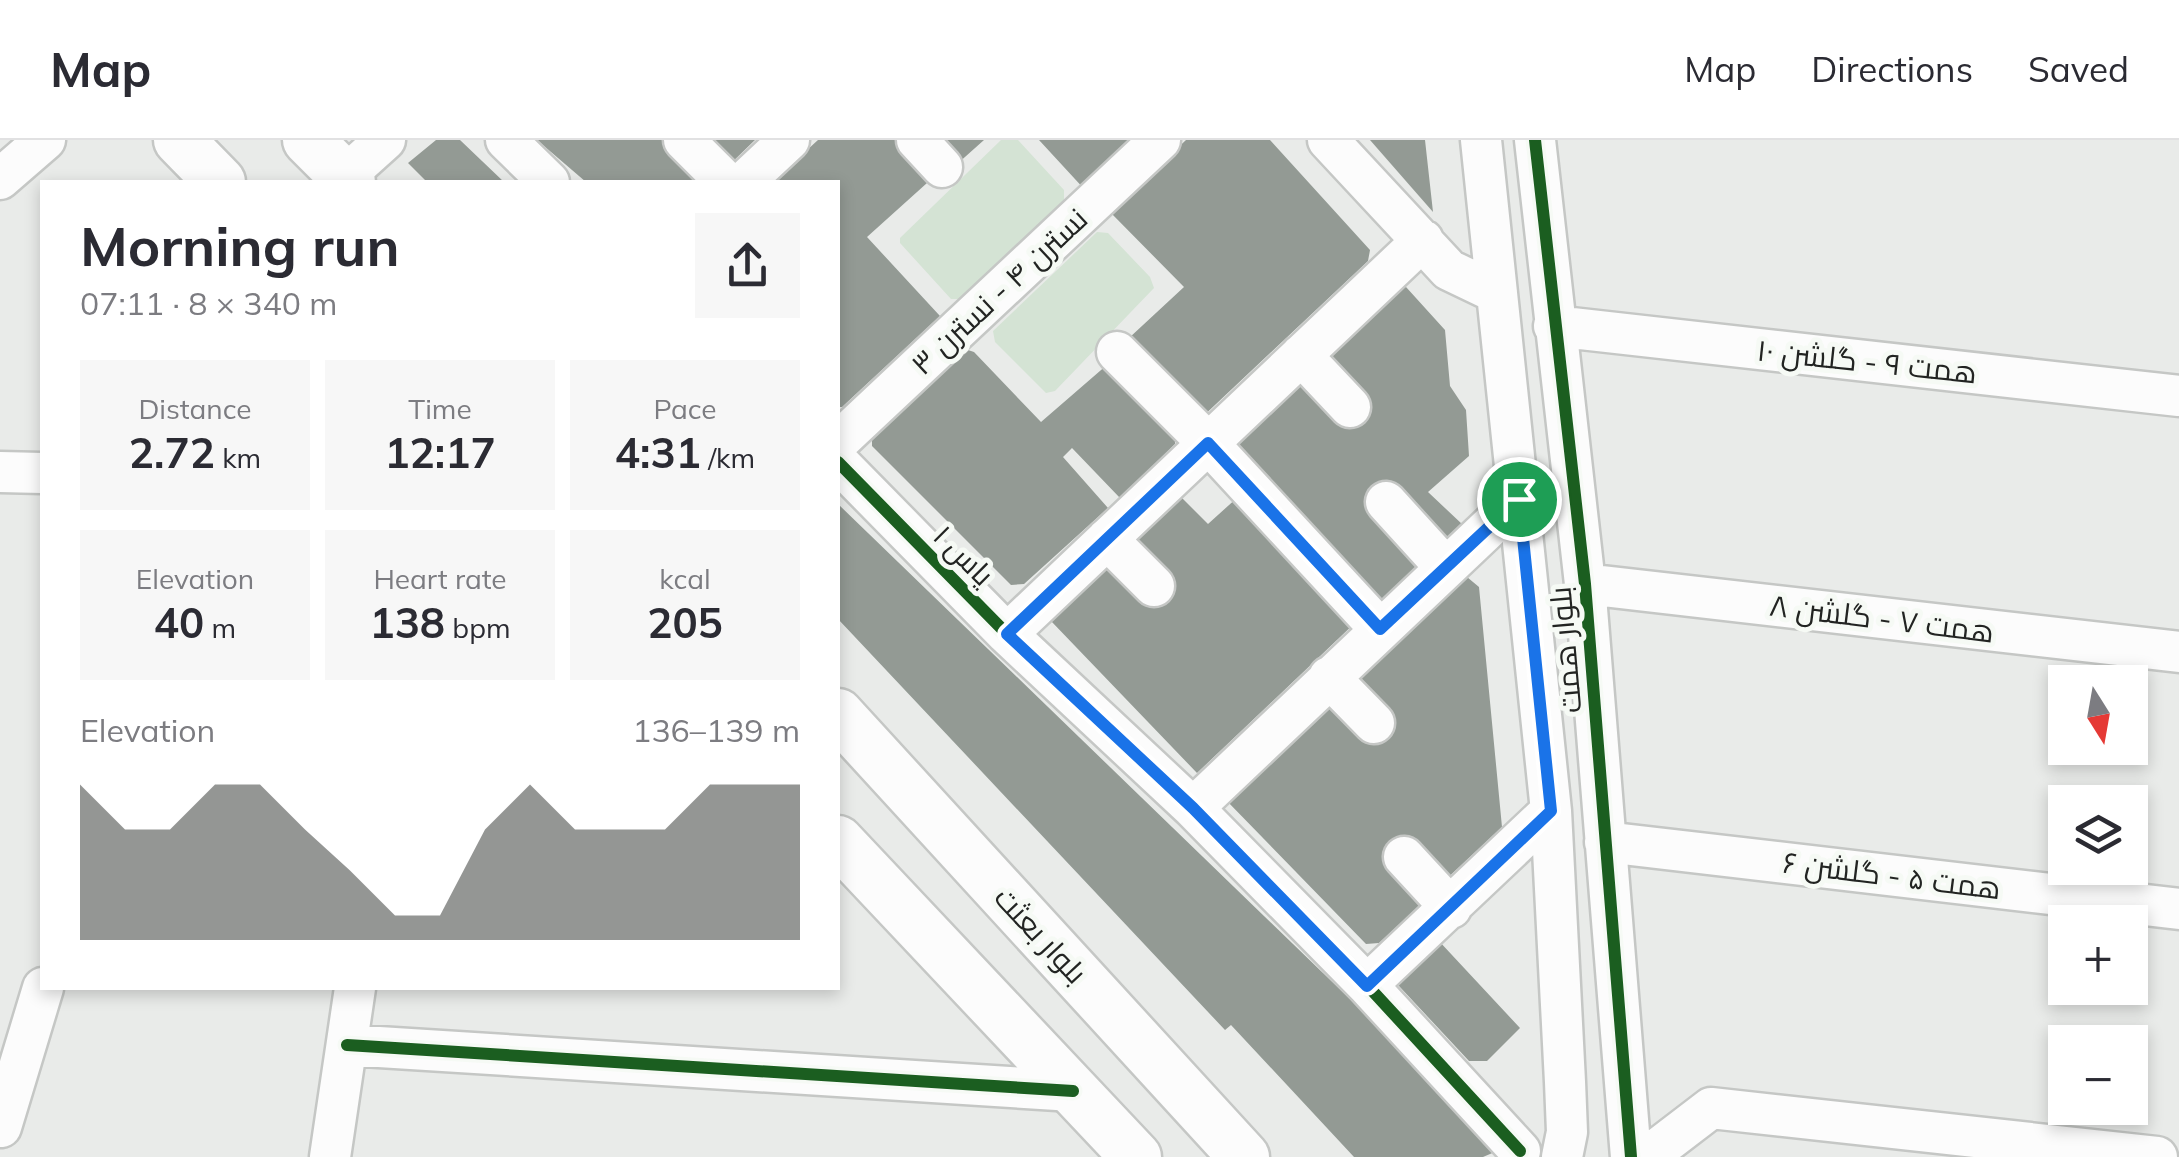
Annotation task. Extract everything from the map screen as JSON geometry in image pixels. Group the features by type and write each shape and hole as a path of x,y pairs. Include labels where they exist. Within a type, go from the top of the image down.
{"main road":[{"path":"179,140 218,180"},
{"path":"308,140 348,179"},
{"name":"بلوار بعثت","path":"840,716 1244,1157"},
{"path":"840,842 1136,1157"}],"street":[{"path":"0,180 45,140"},
{"path":"348,179 385,140"},
{"path":"506,140 547,180"},
{"path":"684,140 724,180"},
{"path":"746,180 789,140"},
{"name":"نسترن ۴ - نسترن ۳","path":"840,440 1160,140"},
{"path":"1328,140 1449,270 1497,293"},
{"name":"بلوار همت","path":"1481,140 1551,811 1567,1132 1562,1157"},
{"name":"بلوار همت","path":"1535,140 1585,584 1631,1157"},
{"path":"1007,634 1423,240"},
{"name":"همت ۹ - گلشن ۱۰","path":"1554,326 2179,396"},
{"path":"1116,352 1208,443 1380,629"},
{"path":"1301,355 1350,407"},
{"name":"یاس ۱","path":"840,464 1007,634 1193,808 1520,1150"},
{"path":"0,472 40,473"},
{"path":"1193,808 1519,499"},
{"path":"1386,502 1446,568"},
{"path":"1107,539 1154,586"},
{"name":"همت ۷ - گلشن ۸","path":"1585,584 2179,652"},
{"path":"1329,677 1374,724"},
{"path":"1367,986 1551,811"},
{"name":"همت ۵ - گلشن ۶","path":"1606,842 2179,908"},
{"path":"1404,857 1450,908"},
{"path":"1,1128 42,990"},
{"path":"330,1157 355,990"},
{"path":"346,1045 1073,1091"},
{"path":"1646,1157 1711,1108 2157,1157"}],"green space":[{"path":"1001,140 1018,140 1064,190 1064,200 961,299 951,299 900,243 900,238"},
{"path":"1097,232 1108,233 1150,277 1154,288 1055,391 1046,393 995,342 993,331"}],"building":[{"path":"436,140 460,140 502,180 425,180 408,163"},
{"path":"537,140 671,140 709,180 584,180"},
{"path":"695,140 755,140 723,171"},
{"path":"818,140 903,140 937,174 867,237 940,316 842,407 840,180 774,180"},
{"path":"932,140 984,140 956,165"},
{"path":"1039,140 1144,140 1086,191"},
{"path":"1186,140 1270,140 1370,250 1368,261 1198,421 1129,338 1184,287 1110,212"},
{"path":"1370,140 1425,140 1433,212"},
{"path":"1406,287 1445,330 1450,386 1466,410 1469,456 1428,492 1463,525 1371,611 1225,452"},
{"path":"965,349 974,352 1041,422 1108,364 1175,434 1175,444 1120,498 1072,448 1063,457 1108,508 1024,584 1011,585 872,446 872,436"},
{"path":"1178,494 1208,524 1239,496 1358,620 1197,773 1051,621 1054,609"},
{"path":"840,506 1504,1148 1483,1157 1354,1157 1231,1025 1225,1030 840,621"},
{"path":"1461,572 1479,587 1502,827 1441,884 1397,837 1391,842 1385,848 1429,897 1379,943 1366,944 1225,799"},
{"path":"1438,940 1520,1028 1487,1061 1469,1061 1399,986 1397,977"}],"cycle path":[{"path":"1535,140 1585,584 1631,1157"},
{"path":"840,464 1007,634 1193,808 1367,985 1520,1151"},
{"path":"347,1045 1073,1091"}],"route":[{"path":"1208,443 1380,629 1519,499 1551,811 1367,986 1193,808 1007,634 1208,443"}]}
